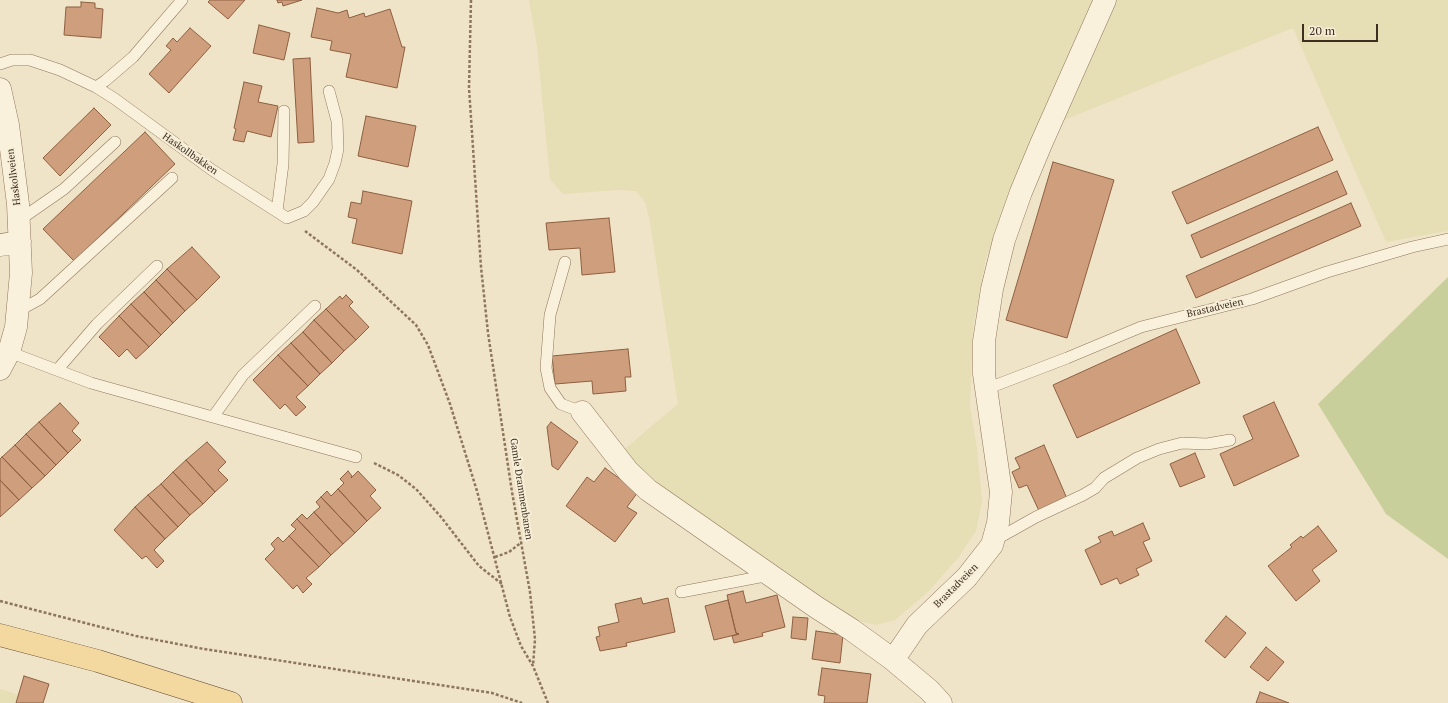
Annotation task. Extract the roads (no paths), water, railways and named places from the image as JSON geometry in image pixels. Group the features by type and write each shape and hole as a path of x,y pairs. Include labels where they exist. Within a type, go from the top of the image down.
{"main road":[{"path":"0,635 105,663 231,703"}],"street":[{"name":"Brastadveien","path":"892,659 917,625 967,577 980,562 992,541 998,523 1001,492 984,374 984,341 992,288 1004,240 1041,144 1105,0"},
{"name":"Haskollveien","path":"0,89 8,125 18,221 10,244 21,273 16,327 5,360"},
{"path":"582,412 628,471 648,490 892,659 929,690 941,703"}],"lane":[{"path":"96,87 124,66 182,0"},
{"name":"Haskollbakken","path":"0,64 12,60 30,60 50,66 96,87 115,99 212,170 287,218 304,211 313,202 321,192 335,162 338,149 337,121 329,91"},
{"path":"277,211 283,164 284,111"},
{"path":"18,221 64,189 115,142"},
{"path":"18,311 30,305 52,289 172,178"},
{"name":"Brastadveien","path":"986,389 1141,328 1252,300 1327,272 1412,247 1448,239"},
{"path":"565,262 550,315 546,368 550,388 561,404 582,412"},
{"path":"58,369 97,324 157,266"},
{"path":"213,416 243,375 315,306"},
{"path":"5,360 58,369 90,383 356,457"},
{"path":"992,541 1036,517 1083,496 1095,488 1104,478 1136,458 1159,449 1182,443 1207,444 1230,440"},
{"path":"681,592 770,575"}]}
